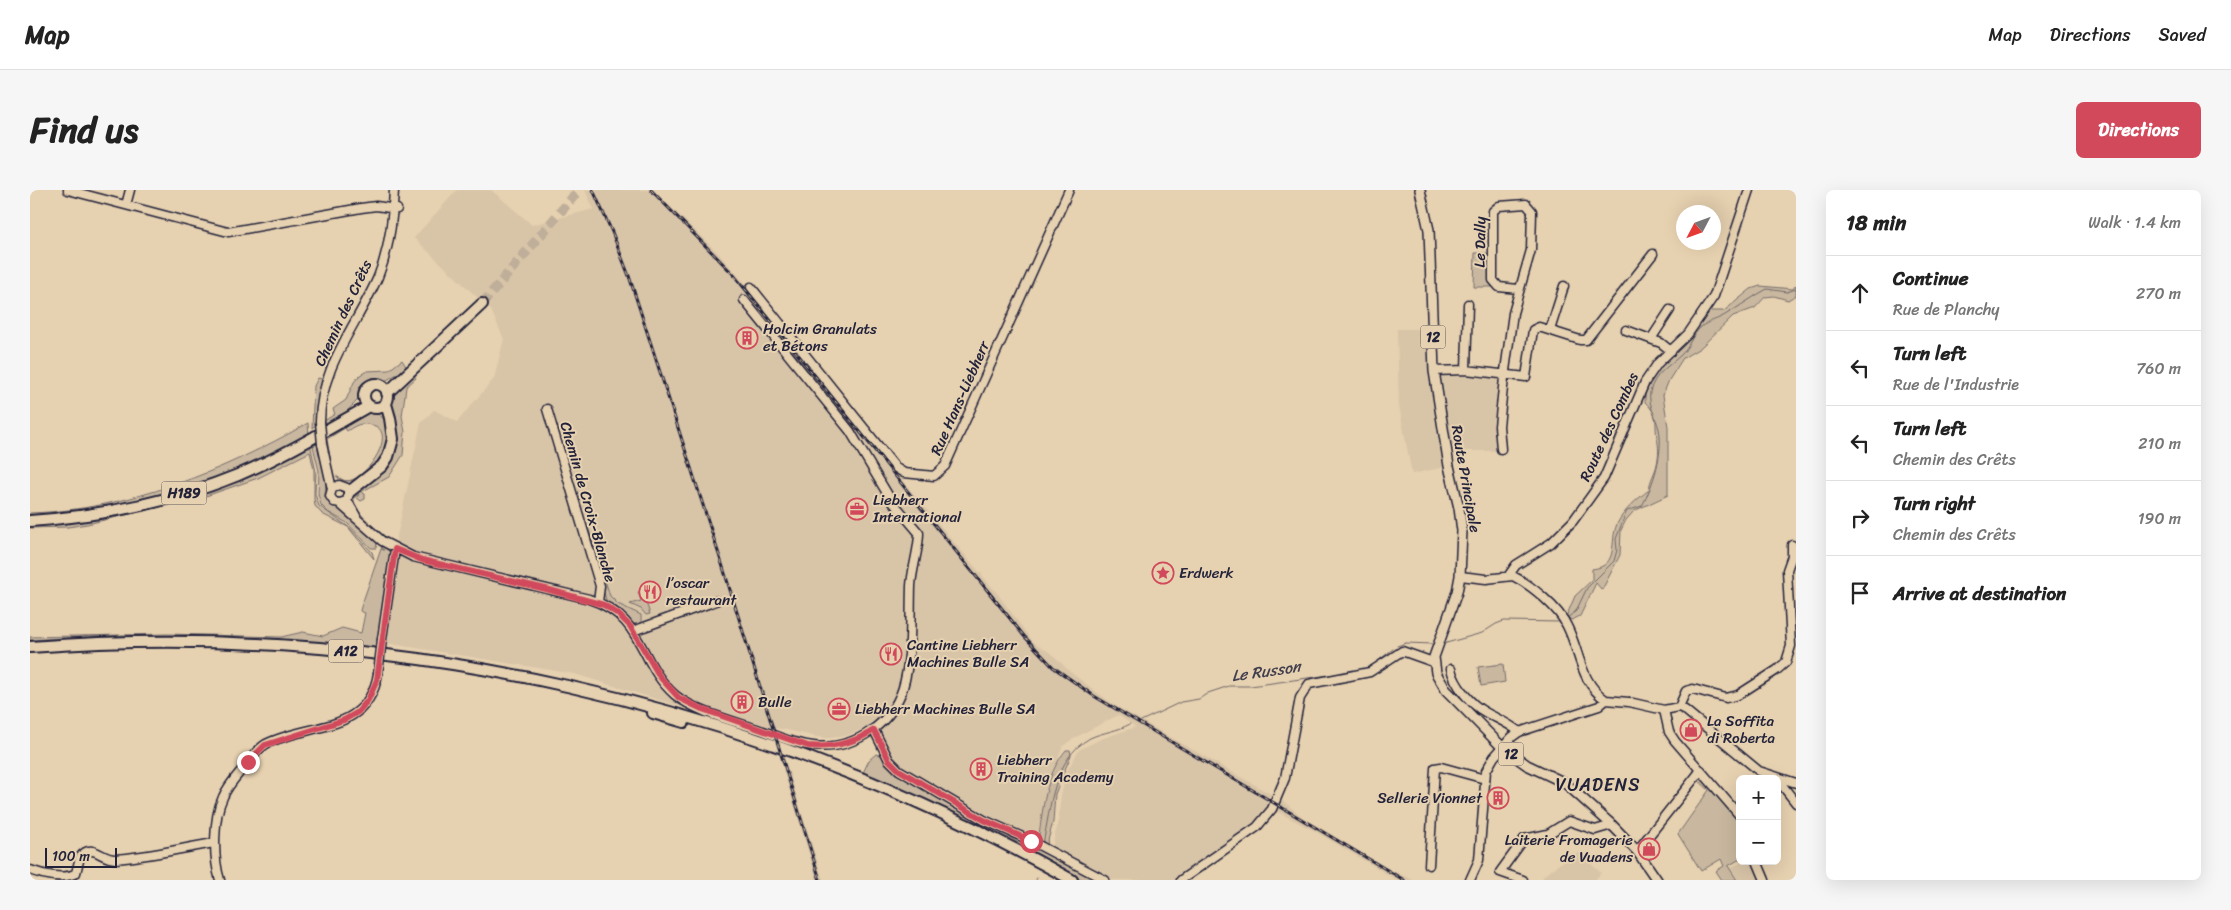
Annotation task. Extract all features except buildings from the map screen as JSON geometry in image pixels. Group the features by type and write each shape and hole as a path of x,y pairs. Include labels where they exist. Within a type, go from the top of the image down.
{"highway":[{"path":"342,493 364,480 382,466 388,457 393,439 391,425 378,399 482,304"},
{"name":"H189","path":"30,521 78,517 114,510 212,485 290,451 378,399"},
{"path":"30,642 75,638 188,638 289,641 390,650 477,663 580,684 656,707"},
{"name":"A12","path":"30,647 114,642 190,642 290,646 399,656 573,686 656,707 769,742 858,776 961,822 1072,880"},
{"name":"A12","path":"30,654 155,648 302,653 430,667 565,691 693,725 816,766 942,820 1058,880"}],"main road":[{"name":"Route Principale","path":"1420,190 1429,230 1434,371 1449,466 1459,508 1462,531 1460,576 1434,662"},
{"name":"12","path":"1434,662 1440,683 1503,748 1527,765 1565,782 1612,824 1637,851 1657,880"}],"street":[{"path":"68,190 235,232 361,208 376,206 395,208"},
{"path":"126,205 130,190"},
{"name":"Chemin des Crêts","path":"396,190 390,235 379,274 331,367 322,398 320,422 326,463 359,521 374,535 395,549 422,560 598,602 618,614 633,630 666,685 679,698 698,708 808,746 824,747 844,744 874,730"},
{"name":"Rue Hans-Liebherr","path":"751,287 898,470 906,474 934,476 942,470 948,460 1069,190"},
{"name":"Route des Combes","path":"1509,576 1516,565 1556,540 1573,522 1604,478 1641,388 1658,363 1691,329 1714,296 1749,190"},
{"name":"Le Dally","path":"1501,449 1499,426 1504,375 1518,289 1526,269 1530,250 1532,210 1526,204 1499,206 1493,211 1493,280 1499,287 1518,289"},
{"path":"1434,371 1466,370 1526,378 1532,332 1537,327 1580,340 1586,340 1653,254"},
{"path":"1550,330 1564,286"},
{"path":"744,300 850,431 872,465 889,497 919,533 911,583 906,678 894,708 874,730 889,760 899,770 984,820 1027,839 1105,880"},
{"path":"1466,370 1468,304"},
{"path":"1652,339 1670,310"},
{"path":"1626,330 1661,343 1671,351"},
{"name":"Chemin de Croix-Blanche","path":"547,408 600,586 598,602"},
{"path":"1679,707 1686,691 1693,689 1726,698 1738,695 1786,662 1791,646 1787,570 1792,556 1792,545"},
{"path":"220,880 216,865 215,843 218,811 231,783 259,750 272,742 332,725 354,715 371,696 378,674 395,549"},
{"path":"1460,576 1486,579 1509,576 1525,584 1554,607 1564,620 1585,676 1595,692 1606,700 1629,702 1664,710 1679,707 1692,715 1749,764 1767,775"},
{"path":"633,630 716,601"},
{"path":"1181,880 1257,827 1272,809 1285,778 1300,698 1309,684 1370,672 1402,651 1434,662"},
{"path":"1451,669 1458,686 1474,703 1483,711 1519,732"},
{"path":"1470,880 1479,860 1485,780 1490,763 1512,737 1519,732 1599,706 1606,700"},
{"path":"1664,710 1669,732 1736,811"},
{"path":"1429,866 1435,768 1441,767 1485,780"},
{"path":"1637,851 1702,770"},
{"path":"1796,783 1781,779 1782,785 1796,803"},
{"path":"1527,871 1524,880 1500,872 1524,839 1548,834 1569,821 1595,830 1612,824"},
{"path":"30,870 52,877 69,878 76,873 80,857 88,851 95,851 114,859 215,843"},
{"path":"1759,865 1765,880"}],"shaded area":[{"path":"457,190 491,190 532,225 594,209 585,190 653,190 717,252 750,289 912,492 997,593 1033,642 1052,654 1070,672 1114,705 1283,801 1305,819 1390,870 1413,880 1397,880 1315,831 1272,809 1267,817 1181,880 1105,880 1051,852 1067,771 1079,750 1101,739 1136,727 1118,715 1072,739 1063,746 1048,783 1037,844 899,770 872,725 846,736 817,737 770,728 702,706 698,712 575,674 386,643 389,602 396,557 399,555 395,546 421,423 434,410 457,422 494,379 504,339 491,310 414,238"},
{"path":"1475,253 1487,253 1488,256 1491,256 1492,287 1474,287"},
{"path":"1796,285 1796,295 1788,300 1774,296 1765,297 1755,308 1733,316 1700,348 1683,358 1669,380 1663,395 1668,427 1668,495 1634,511 1626,520 1621,530 1620,555 1602,590 1596,583 1580,616 1572,620 1566,617 1575,596 1592,580 1592,569 1601,567 1610,558 1617,524 1623,514 1649,490 1657,464 1658,448 1656,419 1653,411 1645,402 1645,385 1658,364 1708,311 1724,311 1751,289 1760,286 1793,289"},
{"path":"1397,329 1432,329 1435,371 1504,375 1499,451 1447,451 1449,466 1412,474 1399,405"},
{"path":"402,360 407,368 387,380 373,381 366,384 356,402 346,412 325,427 324,421 335,414 333,409 346,400 354,382 360,375 367,371 389,370"},
{"path":"412,373 416,378 406,387 402,416 405,432 403,455 389,477 361,492 365,494 365,499 361,501 357,498 359,494 354,498 358,510 363,516 393,544 365,524 359,517 352,502 353,495 380,474 391,462 396,446 396,430 390,402 391,397 396,389"},
{"path":"318,378 322,379 322,382 316,425 312,428 314,386"},
{"path":"371,411 384,419 389,431 387,445 380,458 370,470 358,478 352,480 362,474 377,456 381,446 382,436 380,429 372,425 362,424 347,431 345,428 327,439 331,463 325,434 365,412"},
{"path":"308,423 309,436 235,470 185,489 106,508 30,517 30,513 67,510 103,504 139,496 174,485 243,457"},
{"path":"310,443 316,472 315,494 319,506 350,528 372,552 374,559 348,527 322,514 315,506 314,470 310,452 258,478 203,497 87,524 68,527 30,528 30,525 86,521 138,509"},
{"path":"317,444 326,480 325,496 328,501 348,514 377,543 376,548 371,548 347,523 328,512 321,505 318,494 319,471 313,446"},
{"path":"588,527 610,596 618,604 641,615 641,623 633,624 619,610 607,603 585,530"},
{"path":"382,546 389,551 391,557 378,648 291,640 204,636 117,636 30,640 30,637 167,634 281,637 303,632 323,636 342,628 361,633 365,613 360,611 381,549 384,550 381,548"},
{"path":"642,591 650,614 646,615 641,609 630,604 641,601 638,592"},
{"path":"1503,664 1505,682 1481,686 1478,667"},
{"path":"1066,750 1070,750 1071,755 1055,794 1053,822 1047,844 1038,841 1046,793 1053,770"},
{"path":"876,754 884,756 891,767 1100,880 1083,880 1010,838 1006,838 953,812 863,773 869,760"},
{"path":"783,769 788,771 790,776 823,880 817,880"},
{"path":"1700,775 1736,816 1736,861 1728,866 1737,880 1722,880 1716,871 1724,866 1721,859 1701,871 1678,834 1709,790 1697,779"},
{"path":"1579,853 1601,873 1595,880 1543,880 1543,876 1566,859"},
{"path":"1736,865 1759,865 1765,880 1737,880 1730,868"}],"waterway":[{"name":"Le Russon","path":"1566,619 1576,611 1587,588 1614,561 1617,550 1616,539 1625,515 1627,511 1642,506 1650,488 1657,469 1660,448 1659,429 1650,397 1655,380 1662,371 1681,355 1695,334 1704,325 1725,315 1767,289 1787,292 1796,289"},
{"name":"Le Russon","path":"1443,644 1482,633 1504,621 1560,622"},
{"name":"Le Russon","path":"1397,646 1406,643 1433,644"},
{"name":"Le Russon","path":"1361,670 1373,665 1393,649"},
{"name":"Le Russon","path":"1141,721 1181,702 1199,699 1208,693 1229,686 1251,686 1357,671"},
{"name":"Le Russon","path":"1043,844 1056,785 1068,758 1090,738 1130,724"}],"tunnel":[{"path":"482,304 579,190"}],"railway":[{"path":"593,190 629,276 722,564 820,880"},
{"path":"651,190 733,274 1024,636 1053,667 1094,696 1404,880"}],"place":[{"name":"Holcim Granulats et Bétons","path":"747,338"},
{"name":"Liebherr International","path":"857,509"},
{"name":"Erdwerk","path":"1163,573"},
{"name":"l’oscar restaurant","path":"650,592"},
{"name":"Cantine Liebherr Machines Bulle SA","path":"891,654"},
{"name":"Bulle","path":"742,702"},
{"name":"Liebherr Machines Bulle SA","path":"839,709"},
{"name":"La Soffita di Roberta","path":"1691,730"},
{"name":"Liebherr Training Academy","path":"981,769"},
{"name":"Sellerie Vionnet","path":"1498,798"},
{"name":"Laiterie Fromagerie de Vuadens","path":"1649,849"}],"district":[{"name":"VUADENS","path":"1598,785"}],"route":[{"path":"248,762 265,745 350,718 368,700 377,680 395,549 422,560 589,599 604,605 618,614 628,624 660,677 685,702 808,746 824,747 844,744 874,730 889,760 899,770 984,820 1031,841"}]}
